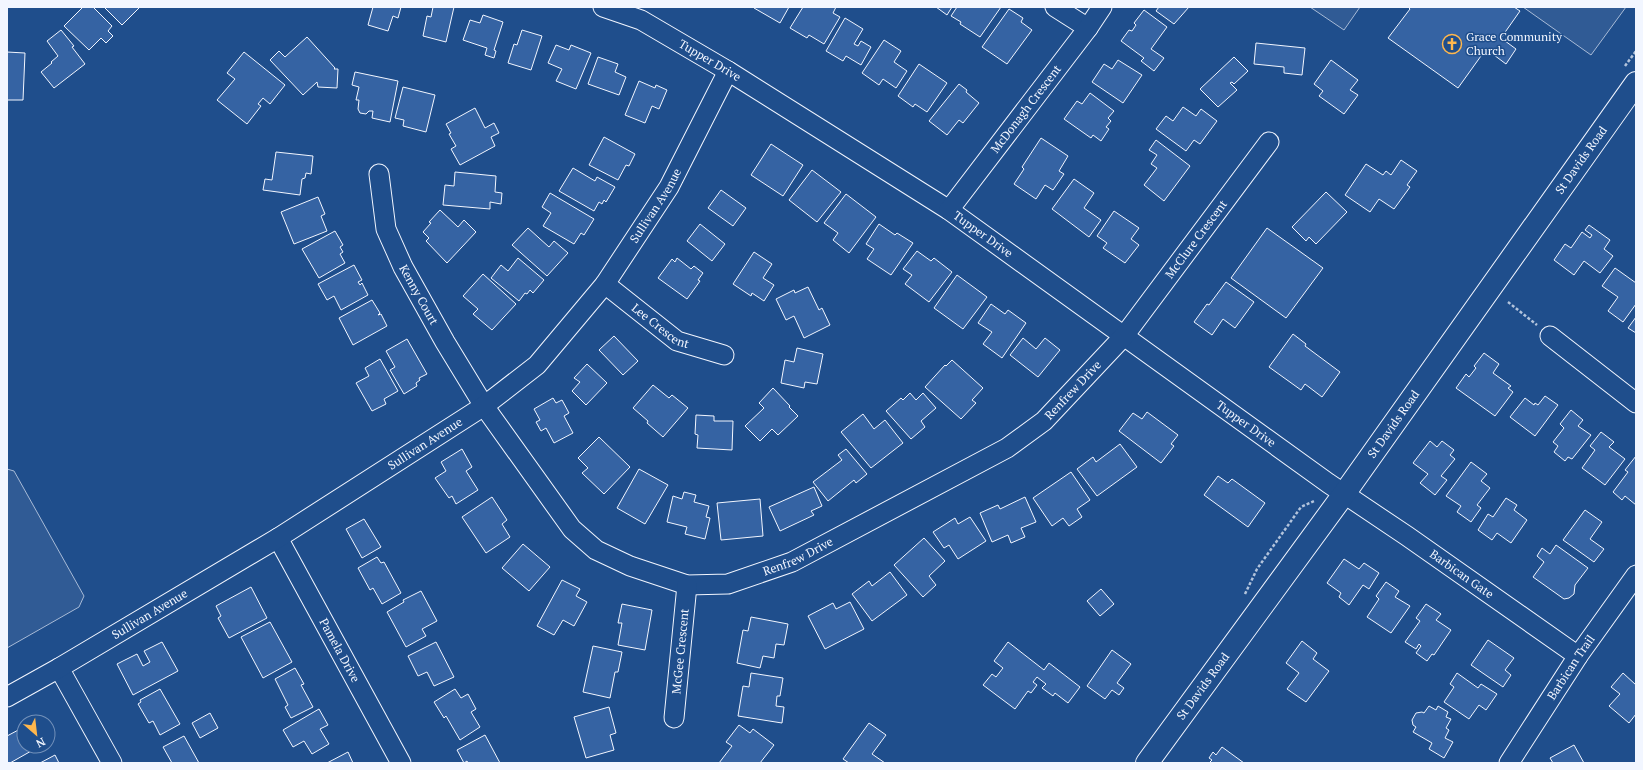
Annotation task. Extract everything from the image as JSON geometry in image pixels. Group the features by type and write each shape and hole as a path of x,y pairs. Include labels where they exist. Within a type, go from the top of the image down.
{"main road":[{"name":"St Davids Road","path":"1147,763 1344,494 1636,83"}],"street":[{"name":"Tupper Drive","path":"603,7 641,20 728,71 949,210 1344,494"},
{"path":"1055,7 1088,28"},
{"name":"McDonagh Crescent","path":"949,210 1088,28 1102,7"},
{"name":"Sullivan Avenue","path":"7,697 60,668 278,538 484,406 537,365 605,284 669,187 728,71"},
{"name":"McClure Crescent","path":"1124,336 1269,142"},
{"name":"Kenny Court","path":"379,174 386,229 403,267 445,342 484,406"},
{"name":"Lee Crescent","path":"605,284 677,342 724,355"},
{"name":"Renfrew Drive","path":"484,406 572,529 596,550 630,566 686,585 728,584 792,562 1007,448 1044,421 1124,336"},
{"path":"1550,336 1636,403"},
{"name":"Barbican Gate","path":"1344,494 1407,536 1578,656"},
{"name":"Pamela Drive","path":"278,538 401,763"},
{"name":"Barbican Trail","path":"1509,763 1578,656 1636,575"},
{"name":"McGee Crescent","path":"674,718 686,585"},
{"path":"60,668 112,763"}],"path":[{"path":"1508,302 1550,336"}],"shaded area":[{"path":"1310,7 1360,7 1344,30"},
{"path":"1523,7 1626,7 1591,55"},
{"path":"7,469 14,471 84,596 79,607 7,648"}],"building":[{"path":"83,7 93,7 112,26 108,31 113,36 106,43 101,38 89,50 64,26"},
{"path":"104,7 140,7 122,25"},
{"path":"373,7 401,7 398,18 393,16 388,31 368,25"},
{"path":"433,7 454,7 446,42 423,36 427,16 431,17"},
{"path":"789,7 780,23 754,8"},
{"path":"803,7 836,7 833,13 840,17 824,44 809,35 807,38 790,28"},
{"path":"936,7 952,7 947,15"},
{"path":"957,7 1001,7 980,37 960,24 961,22 951,16"},
{"path":"1159,7 1189,7 1174,24 1156,11"},
{"name":"Grace Community Church","path":"1408,7 1514,7 1520,11 1501,38 1516,49 1506,64 1486,49 1458,88 1388,38 1410,9"},
{"path":"1009,9 1023,18 1021,22 1032,30 1007,64 982,47"},
{"path":"1144,10 1167,27 1151,49 1164,58 1154,71 1141,61 1144,58 1121,41 1129,30 1132,31 1136,25 1134,23"},
{"path":"483,15 503,22 494,50 496,51 494,58 485,55 487,48 463,40 470,20 480,23"},
{"path":"845,18 863,29 854,44 858,46 861,41 871,47 861,65 846,56 843,61 826,51"},
{"path":"61,30 74,46 72,47 85,64 54,88 41,72 58,56 47,41"},
{"path":"522,30 542,36 531,70 508,63 514,44 517,45"},
{"path":"307,37 335,68 334,69 338,69 337,88 318,87 317,82 303,95 270,60 279,51 285,57"},
{"path":"884,40 901,51 894,62 907,71 896,88 883,79 879,85 862,73"},
{"path":"1256,43 1305,48 1302,75 1284,73 1284,67 1254,64"},
{"path":"556,45 569,50 571,45 591,53 576,89 556,81 562,69 548,63"},
{"path":"7,52 25,53 23,100 7,100"},
{"path":"244,52 285,85 270,104 263,98 258,104 261,106 247,124 217,100 235,79 227,73"},
{"path":"598,57 618,64 615,72 626,77 619,95 588,84"},
{"path":"1234,57 1248,71 1234,84 1232,82 1230,83 1237,90 1218,107 1200,89"},
{"path":"1118,60 1142,75 1123,103 1092,82 1104,64 1112,69"},
{"path":"1331,60 1358,80 1350,90 1358,95 1344,114 1319,96 1323,91 1314,84"},
{"path":"919,64 947,83 927,112 915,104 913,107 898,96"},
{"path":"355,72 398,81 390,122 372,118 373,111 369,111 366,114 360,113 358,109 359,100 356,100 359,87 352,85"},
{"path":"639,81 655,88 656,85 667,90 659,109 652,106 645,123 625,115"},
{"path":"959,84 979,103 963,123 959,120 947,135 929,121"},
{"path":"403,87 435,95 426,132 403,126 404,120 395,118"},
{"path":"1090,93 1114,111 1108,118 1111,121 1106,127 1109,129 1101,141 1093,135 1091,138 1064,119 1077,101 1082,104"},
{"path":"1183,107 1196,116 1201,109 1217,121 1200,144 1194,140 1186,151 1156,129 1166,116 1173,121"},
{"path":"475,108 485,128 494,123 499,133 491,137 495,146 460,165 451,149 456,146 449,134 451,133 446,124"},
{"path":"604,137 635,154 629,166 626,165 618,180 589,165"},
{"path":"1041,138 1068,156 1059,171 1064,174 1053,190 1045,185 1036,199 1014,184 1024,169 1022,167"},
{"path":"1156,140 1190,166 1164,201 1144,185 1157,168 1151,164 1157,155 1149,150"},
{"path":"771,144 803,165 783,196 751,175"},
{"path":"276,152 313,156 311,174 306,173 305,178 302,179 300,195 263,190 265,179 272,180"},
{"path":"1401,160 1417,171 1407,185 1410,187 1394,209 1379,199 1370,212 1345,195 1366,164 1383,175 1386,171 1391,175"},
{"path":"573,168 595,181 597,177 615,187 606,202 604,200 602,204 599,202 594,211 559,191"},
{"path":"812,170 841,192 817,222 789,200"},
{"path":"455,172 496,176 495,192 502,193 501,204 490,202 490,209 443,205 445,185 454,186"},
{"path":"1074,179 1094,193 1084,208 1101,220 1089,237 1052,209"},
{"path":"721,190 746,208 733,226 708,208"},
{"path":"1326,192 1347,212 1316,244 1309,237 1306,241 1292,227"},
{"path":"550,193 594,219 584,235 581,233 574,244 543,226 551,213 542,207"},
{"path":"846,194 876,217 849,253 833,240 838,233 824,223"},
{"path":"318,197 325,214 321,216 327,231 294,244 281,212"},
{"path":"440,210 458,227 464,220 476,232 447,263 426,241 429,238 423,232 431,223 429,222"},
{"path":"1114,211 1139,228 1131,239 1139,245 1125,263 1103,248 1107,243 1097,236"},
{"path":"700,224 725,244 712,261 687,241"},
{"path":"879,224 895,235 897,233 913,243 891,275 867,259 874,249 866,244"},
{"path":"1589,225 1610,240 1604,249 1613,256 1600,273 1584,261 1574,275 1554,260 1565,244 1571,248 1582,232 1590,238 1592,235 1585,230"},
{"path":"528,228 549,247 554,241 568,253 547,276 512,245"},
{"path":"1267,228 1323,268 1286,318 1231,278"},
{"path":"335,231 343,245 340,247 343,252 340,254 345,263 319,278 302,249"},
{"path":"917,251 931,261 934,258 952,272 929,302 905,284 912,275 903,269"},
{"path":"754,252 772,264 763,278 774,285 764,301 752,293 751,296 733,284"},
{"path":"518,258 544,280 533,293 530,290 527,294 525,293 519,301 491,278 501,265 508,271"},
{"path":"677,258 691,269 694,266 703,273 698,280 700,281 687,299 658,278 672,259 675,262"},
{"path":"354,265 362,280 358,282 360,285 362,283 368,295 341,310 334,296 327,300 318,284"},
{"path":"1615,268 1636,283 1636,304 1623,322 1608,311 1618,297 1602,286"},
{"path":"483,274 516,304 492,330 473,314 478,309 463,296"},
{"path":"957,275 987,297 963,329 934,308"},
{"path":"1226,282 1254,302 1235,328 1223,319 1212,335 1194,322"},
{"path":"808,287 819,310 822,308 830,325 804,338 794,316 786,320 776,299 794,290 795,293"},
{"path":"372,300 380,313 378,315 381,314 387,326 353,345 339,318"},
{"path":"991,304 1005,314 1008,310 1026,323 1002,358 983,344 992,332 978,323"},
{"path":"1636,317 1636,333 1628,328"},
{"path":"1293,334 1306,344 1305,346 1340,372 1322,397 1305,384 1301,390 1269,367"},
{"path":"614,336 638,361 623,375 599,350"},
{"path":"1023,338 1036,349 1045,338 1060,350 1038,377 1010,355"},
{"path":"407,339 427,374 419,378 420,380 416,383 417,386 404,394 390,370 395,367 386,351"},
{"path":"797,348 823,354 817,384 805,382 804,388 781,383 785,360 794,362"},
{"path":"1484,353 1499,364 1493,373 1511,386 1508,388 1513,392 1495,416 1456,388 1466,374 1469,377 1476,368 1474,366"},
{"path":"380,359 398,391 384,399 386,404 372,411 356,383 369,376 365,368"},
{"path":"952,360 983,388 972,400 976,403 961,419 925,387 945,365 946,366"},
{"path":"587,364 607,383 586,405 572,391 580,382 574,378"},
{"path":"653,385 669,398 672,395 688,408 663,437 633,408"},
{"path":"773,388 798,416 778,435 772,429 760,441 745,426 764,408 759,403"},
{"path":"910,393 916,400 923,393 936,408 921,421 925,427 911,439 886,411 901,398 903,400"},
{"path":"1545,396 1558,405 1535,436 1510,417 1525,398 1534,405 1535,403 1538,405"},
{"path":"553,398 556,403 562,400 569,413 564,416 573,433 554,443 546,428 541,431 536,422 540,420 534,409"},
{"path":"1571,410 1583,420 1578,426 1591,435 1572,459 1568,457 1565,461 1554,452 1558,446 1553,442 1564,428 1560,424"},
{"path":"1147,412 1178,435 1171,444 1174,446 1161,463 1119,431 1133,413 1142,419"},
{"path":"863,414 874,429 885,420 903,443 871,468 841,432"},
{"path":"696,415 714,416 714,421 733,421 732,450 697,448 698,435 695,434"},
{"path":"1601,432 1614,442 1609,447 1625,459 1605,485 1582,468 1595,450 1590,446"},
{"path":"599,437 630,467 604,494 582,473 588,468 578,458"},
{"path":"1430,441 1437,447 1442,441 1454,450 1450,455 1455,459 1441,476 1447,480 1435,495 1420,483 1428,474 1413,463"},
{"path":"1120,444 1137,467 1097,496 1077,469 1093,457 1096,462"},
{"path":"462,449 472,467 466,471 478,490 456,504 452,496 449,498 435,478 446,471 441,462"},
{"path":"846,449 867,474 856,483 854,480 828,501 813,482 842,460 838,455"},
{"path":"1636,456 1636,505 1625,496 1622,500 1613,492 1628,472 1625,470"},
{"path":"1471,462 1487,474 1481,481 1490,488 1477,505 1481,508 1471,522 1457,512 1461,506 1446,496"},
{"path":"639,469 668,485 645,524 617,508"},
{"path":"1071,472 1090,500 1077,509 1082,517 1069,526 1063,518 1052,526 1033,498"},
{"path":"1218,476 1228,483 1232,479 1265,503 1248,527 1204,495"},
{"path":"814,487 822,506 811,511 814,515 780,531 769,507"},
{"path":"684,492 696,495 694,502 709,506 706,517 710,518 705,539 685,534 687,527 667,522 673,496 682,499"},
{"path":"492,497 507,520 502,524 510,537 486,553 462,517"},
{"path":"1025,497 1036,522 1021,528 1025,537 1011,543 1008,535 992,542 980,513 998,505 1000,509"},
{"path":"1506,498 1517,505 1514,510 1527,520 1511,543 1497,533 1492,540 1478,530 1488,514 1493,517"},
{"path":"760,499 763,536 721,540 717,503"},
{"path":"1585,510 1602,522 1590,539 1604,549 1594,562 1563,540"},
{"path":"970,517 986,541 958,559 949,545 944,548 933,532 955,518 958,524"},
{"path":"364,519 381,547 362,558 346,529"},
{"path":"924,538 945,561 929,576 936,585 923,597 894,565"},
{"path":"523,544 550,567 529,591 502,568"},
{"path":"1556,545 1588,568 1575,585 1574,594 1569,598 1564,599 1533,577 1544,562 1537,556 1542,548 1550,554"},
{"path":"377,557 381,563 384,562 401,593 382,604 373,588 370,590 358,568"},
{"path":"1344,559 1359,569 1364,563 1379,573 1369,589 1363,585 1349,605 1339,597 1341,593 1327,583"},
{"path":"890,572 907,595 872,621 852,594 869,581 872,586"},
{"path":"562,580 580,589 576,596 587,602 574,626 563,620 554,635 537,626"},
{"path":"1386,582 1399,591 1395,597 1410,606 1391,633 1367,617 1379,599 1376,596"},
{"path":"251,587 267,618 229,638 218,618 221,616 216,606"},
{"path":"1101,589 1114,604 1100,616 1087,601"},
{"path":"421,591 437,621 422,629 426,636 406,647 387,612 404,602 403,600"},
{"path":"850,602 864,629 825,649 808,616 833,603 836,609"},
{"path":"622,604 652,610 645,650 618,645 622,623 618,623"},
{"path":"1426,604 1441,614 1436,620 1451,630 1434,655 1432,654 1427,661 1416,653 1421,646 1419,644 1416,649 1405,642 1420,621 1416,618"},
{"path":"751,617 788,624 784,645 776,644 774,658 763,656 760,668 737,663 743,630 748,631"},
{"path":"270,622 292,662 263,678 241,637"},
{"path":"1488,640 1514,658 1505,670 1511,675 1503,687 1471,665"},
{"path":"1302,641 1317,653 1313,659 1329,671 1306,702 1287,689 1299,673 1286,663"},
{"path":"162,642 178,671 133,695 117,664 137,654 143,666 150,662 144,651"},
{"path":"436,642 454,677 434,686 427,672 418,676 408,656"},
{"path":"1008,642 1044,670 1049,663 1080,687 1068,703 1055,693 1053,696 1042,688 1046,684 1037,677 1033,682 1037,685 1031,693 1028,691 1015,709 983,685 992,674 996,677 1003,668 994,661"},
{"path":"593,646 622,652 618,672 615,672 610,698 583,692"},
{"path":"1112,650 1131,664 1117,683 1124,688 1119,695 1112,690 1105,699 1087,686"},
{"path":"295,668 304,684 301,685 313,707 291,718 285,707 288,705 275,679"},
{"path":"751,673 783,678 780,696 777,696 776,706 784,707 782,723 738,716 743,686 749,687"},
{"path":"1457,673 1478,688 1481,684 1497,694 1486,710 1479,705 1469,719 1444,702 1454,687 1450,684"},
{"path":"1623,673 1636,685 1636,714 1629,723 1609,706 1620,694 1611,687"},
{"path":"160,689 180,724 160,735 153,721 149,723 138,704 141,702 140,700"},
{"path":"455,689 461,698 468,694 476,709 471,712 480,727 460,740 446,716 444,718 434,702"},
{"path":"1429,706 1436,710 1438,706 1448,712 1446,717 1451,719 1446,728 1449,730 1445,738 1453,742 1444,758 1429,749 1432,743 1413,732 1416,727 1413,725 1412,720 1416,713 1424,713"},
{"path":"609,707 616,733 610,735 614,750 586,758 574,717"},
{"path":"319,709 328,725 320,729 329,744 312,754 304,741 293,747 283,730"},
{"path":"210,713 218,728 200,738 192,723"},
{"path":"869,723 886,735 872,754 885,763 849,763 843,759"},
{"path":"739,725 750,733 753,729 774,745 760,763 719,763 732,746 726,742"},
{"path":"16,731 16,754 26,754 10,763 7,763 7,736"},
{"path":"485,735 500,763 468,763 467,761 464,763 457,750"},
{"path":"184,736 199,763 172,763 163,747"},
{"path":"1574,745 1584,763 1553,763 1550,758"},
{"path":"1222,747 1244,763 1209,763 1212,760 1209,758 1213,752 1216,755"},
{"path":"348,752 353,763 327,763"},
{"path":"55,755 59,763 40,763"}],"place":[{"name":"Grace Community Church","path":"1452,44"}]}
